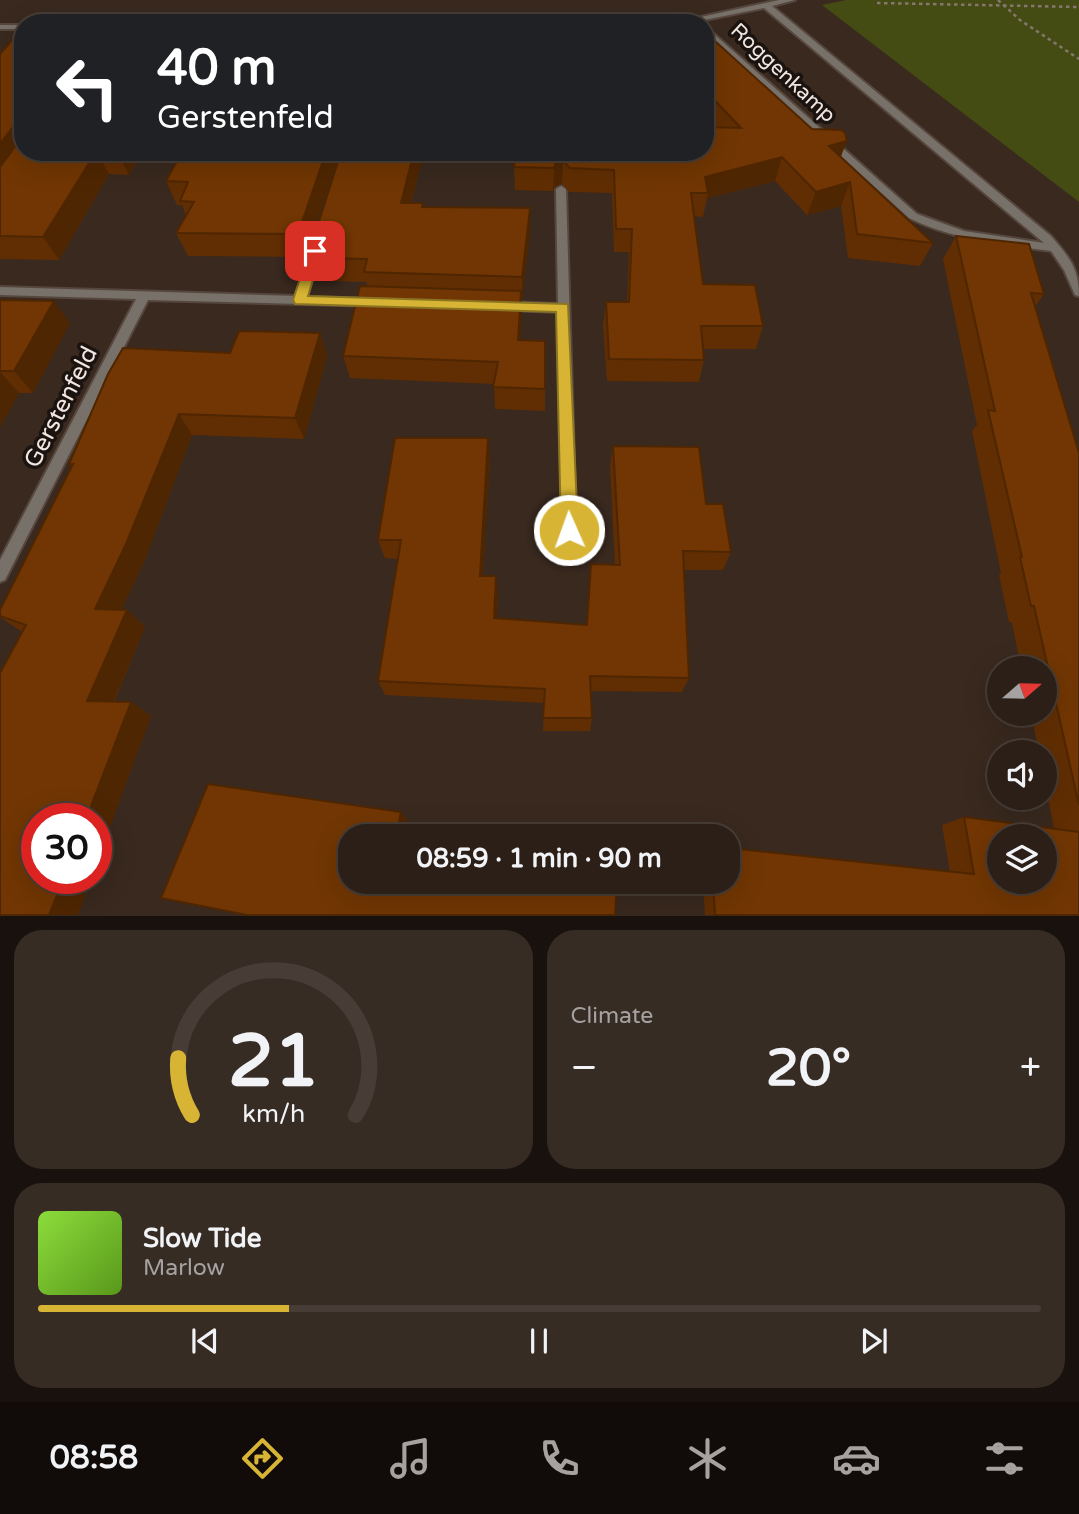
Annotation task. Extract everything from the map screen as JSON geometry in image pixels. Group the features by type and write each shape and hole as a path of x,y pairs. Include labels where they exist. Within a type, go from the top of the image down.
{"street":[{"name":"Roggenkamp","path":"714,17 791,0"},
{"name":"Roggenkamp","path":"766,5 1029,224 1055,248 1073,273 1079,292"},
{"name":"Roggenkamp","path":"714,36 914,216 934,227 957,233 1055,248"},
{"path":"561,189 569,530"},
{"path":"300,300 327,214"},
{"path":"0,291 383,303"},
{"name":"Gerstenfeld","path":"0,575 144,296"},
{"path":"494,306 563,308"}],"path":[{"path":"998,0 1079,59"},
{"path":"877,3 1079,7"}],"green space":[{"path":"846,0 1079,0 1079,202 822,5"}],"building":[{"path":"14,38 14,127 0,144 0,54"},
{"path":"714,40 812,129 841,130 845,133 847,141 829,146 933,243 857,234 850,182 816,192 782,157 705,177 708,193 691,193 703,284 755,285 763,326 701,326 704,360 609,359 606,302 629,302 632,229 616,229 614,170 570,168 563,161 714,161 714,127 741,128 714,100"},
{"path":"14,148 14,161 90,161 43,237 0,236 0,167"},
{"path":"177,161 323,161 298,234 176,233 194,202 180,201 188,182 166,181"},
{"path":"338,161 412,161 401,203 423,203 422,207 530,208 522,277 364,272 367,259 321,258 328,234 315,234"},
{"path":"515,161 563,161 555,164 554,168 514,167"},
{"path":"956,236 1029,244 1044,294 1031,293 1079,453 1079,805 1057,708 1057,656 1045,656 1034,606 1031,606 988,410 995,411"},
{"path":"360,286 521,291 518,340 545,341 545,389 493,387 498,362 343,356"},
{"path":"0,300 54,301 14,371 0,371"},
{"path":"239,331 320,333 295,418 179,414 126,544 95,609 127,610 87,701 131,702 92,803 21,803 21,894 58,894 49,915 0,915 0,673 26,625 0,616 0,610 73,464 69,464 108,374 123,348 230,353"},
{"path":"395,438 488,438 480,576 496,576 494,618 587,625 591,564 620,565 613,446 699,447 706,504 723,504 731,552 683,551 689,678 590,676 592,718 543,718 545,689 378,681 401,540 378,540"},
{"path":"208,784 401,812 399,824 338,824 338,894 616,894 615,915 247,915 161,898"},
{"path":"964,817 1018,824 987,824 987,894 1057,894 1057,829 1079,832 1079,915 715,915 714,894 740,894 740,849 974,874"}],"route":[{"path":"315,251 300,300 563,308 569,530"}]}
